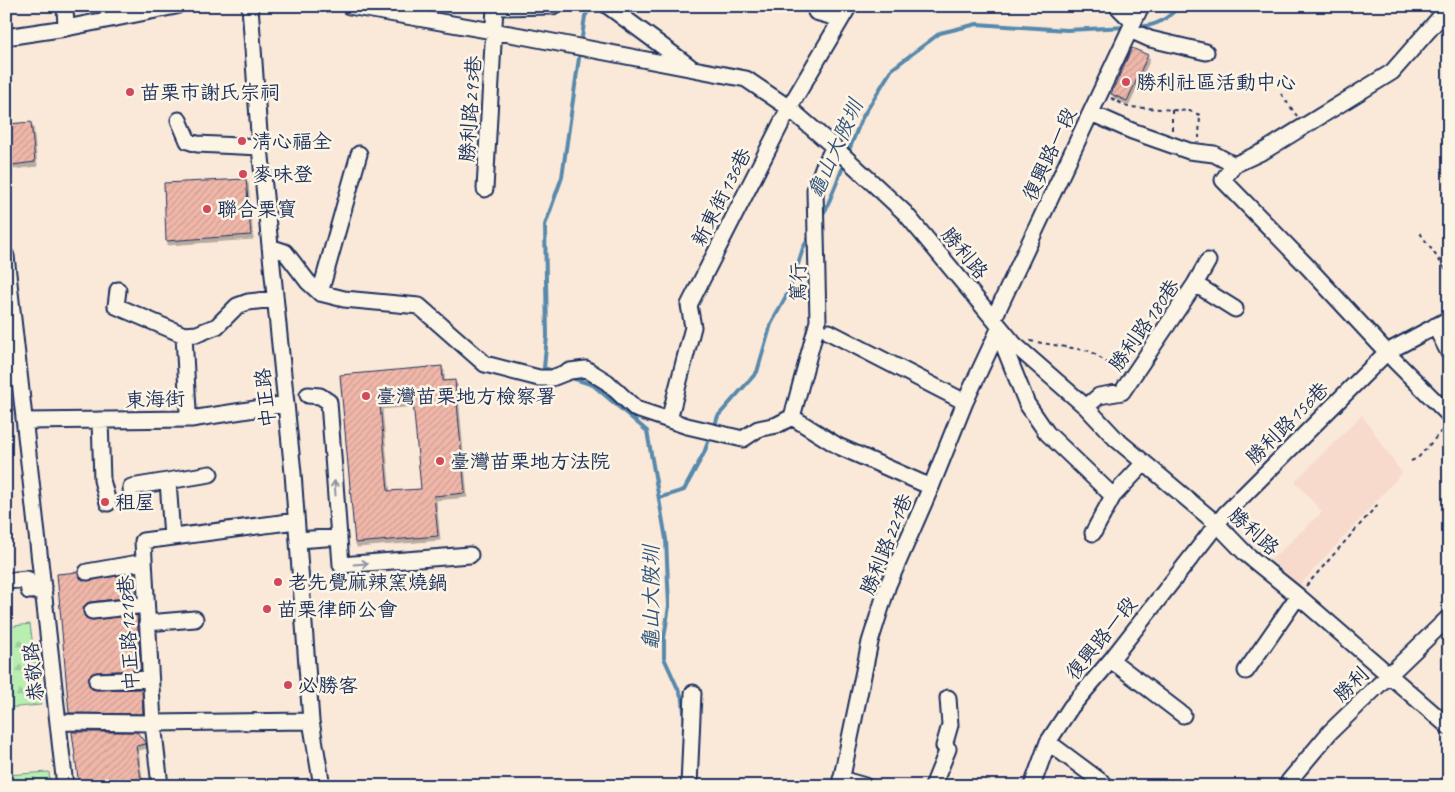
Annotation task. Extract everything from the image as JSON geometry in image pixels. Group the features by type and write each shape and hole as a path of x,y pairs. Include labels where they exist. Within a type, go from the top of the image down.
{"street":[{"path":"65,6 66,28"},
{"path":"6,37 66,28 176,6"},
{"name":"中正路","path":"250,6 260,147 298,540 311,721 322,786"},
{"name":"勝利路","path":"349,6 580,46 746,79 788,108 834,147 905,213 1015,345 1086,407 1116,439 1217,524 1246,554 1298,596 1449,727"},
{"name":"勝利路293巷","path":"485,188 495,7 553,6"},
{"path":"608,6 693,68"},
{"path":"814,6 816,12 845,13"},
{"path":"1117,6 1132,26 1150,39 1206,52"},
{"name":"復興路一段","path":"1001,327 1090,112 1141,6"},
{"path":"1449,7 1392,72 1264,151 1234,165 1223,180 1387,352 1449,414"},
{"name":"新東街136巷","path":"669,420 693,327 689,305 788,108 845,13"},
{"path":"1090,112 1132,132 1198,152 1214,154 1234,165"},
{"path":"179,120 188,141 197,144 260,147"},
{"name":"篤行","path":"792,417 818,321 815,190 823,168 834,147"},
{"path":"320,293 359,154"},
{"path":"270,247 285,252 308,282 320,293 344,299 419,306 485,364 540,378 586,369 607,382 636,409 669,420 743,439 758,429 777,425 792,417 838,446 931,487"},
{"name":"恭敬路","path":"6,256 65,786"},
{"path":"1195,284 1208,262"},
{"name":"勝利路180巷","path":"1086,407 1099,396 1122,392 1195,284 1235,309"},
{"path":"118,290 116,306 184,335 197,334 217,326 237,306 248,302 275,299"},
{"name":"勝利路156巷","path":"1217,524 1387,352 1449,319"},
{"path":"1434,326 1449,353"},
{"path":"1001,327 1005,349 1027,404 1047,433 1113,496"},
{"name":"勝利路221巷","path":"841,782 872,634 888,584 931,487 965,402 1001,327"},
{"path":"829,332 965,402"},
{"path":"184,335 190,419"},
{"path":"308,395 325,398 329,402 341,565 470,555"},
{"name":"東海街","path":"25,421 190,419 286,404"},
{"path":"100,420 102,480 108,503"},
{"path":"1093,533 1113,496 1144,463"},
{"path":"132,502 131,486 210,474"},
{"path":"168,481 172,538 296,521"},
{"name":"復興路一段","path":"1032,786 1048,742 1071,707 1111,660 1217,524"},
{"path":"298,540 339,537"},
{"name":"中正路1218巷","path":"160,786 153,723 143,541 172,538"},
{"path":"87,572 144,562"},
{"path":"6,581 27,579 29,591 44,590"},
{"path":"1246,670 1298,596"},
{"path":"92,611 146,605"},
{"name":"勝利","path":"1288,786 1289,781 1330,732 1449,617"},
{"path":"147,623 195,619"},
{"path":"1111,660 1183,715"},
{"path":"97,681 150,679"},
{"path":"689,786 693,693"},
{"path":"933,786 948,749 944,746 950,725 948,698"},
{"path":"58,722 311,721"},
{"path":"1048,742 1107,786"},
{"path":"841,782 865,786"}],"path":[{"path":"1100,92 1128,107 1190,111 1200,115 1198,152"},
{"path":"1281,94 1305,126"},
{"path":"1172,110 1172,145"},
{"path":"1420,233 1449,274"},
{"path":"1001,327 1090,351 1115,368"},
{"path":"1411,461 1418,458 1449,422"},
{"path":"1298,596 1379,503"},
{"path":"6,734 13,733"}],"shaded area":[{"path":"1362,415 1402,473 1299,586 1271,560 1322,512 1295,481"}],"green space":[{"path":"30,624 41,705 6,708 6,627"},
{"path":"49,772 50,786 6,786 6,775"}],"building":[{"name":"勝利社區活動中心","path":"1132,48 1148,55 1127,101 1111,94"},
{"path":"31,122 35,162 12,165 8,124"},
{"name":"聯合栗寶","path":"246,179 251,235 166,241 164,183"},
{"name":"臺灣苗栗地方法院","path":"442,366 443,381 455,380 465,493 434,496 438,536 355,543 340,375","holes":["413,402 421,489 388,491 380,405"]},
{"path":"78,572 80,578 88,581 133,573 135,597 90,602 86,604 83,612 85,617 93,620 137,615 141,670 96,672 89,676 88,682 92,689 97,690 142,689 143,714 69,713 57,574"},
{"path":"72,732 137,732 146,744 136,746 142,786 79,786"}],"waterway":[{"name":"龜山大陂圳","path":"581,44 585,16 592,6"},
{"name":"龜山大陂圳","path":"1136,27 1160,22 1179,6"},
{"name":"龜山大陂圳","path":"847,155 862,118 892,69 940,33 977,24 1067,30 1127,27"},
{"name":"龜山大陂圳","path":"556,372 544,368 547,336 545,225 562,177 580,51"},
{"name":"龜山大陂圳","path":"821,217 845,162"},
{"name":"龜山大陂圳","path":"714,428 718,416 757,372 771,324 791,287 803,248 811,234"},
{"name":"龜山大陂圳","path":"569,377 593,385 647,431 666,539 669,606 664,638 664,658 683,700 685,724"},
{"name":"龜山大陂圳","path":"659,498 684,490 704,453 711,434"}],"place":[{"name":"勝利社區活動中心","path":"1126,82"},
{"name":"苗栗市謝氏宗祠","path":"130,92"},
{"name":"清心福全","path":"242,141"},
{"name":"麥味登","path":"243,174"},
{"name":"聯合栗寶","path":"207,209"},
{"name":"臺灣苗栗地方檢察署","path":"366,396"},
{"name":"臺灣苗栗地方法院","path":"440,461"},
{"name":"租屋","path":"105,502"},
{"name":"老先覺麻辣窯燒鍋","path":"278,582"},
{"name":"苗栗律師公會","path":"267,609"},
{"name":"必勝客","path":"288,685"}]}
